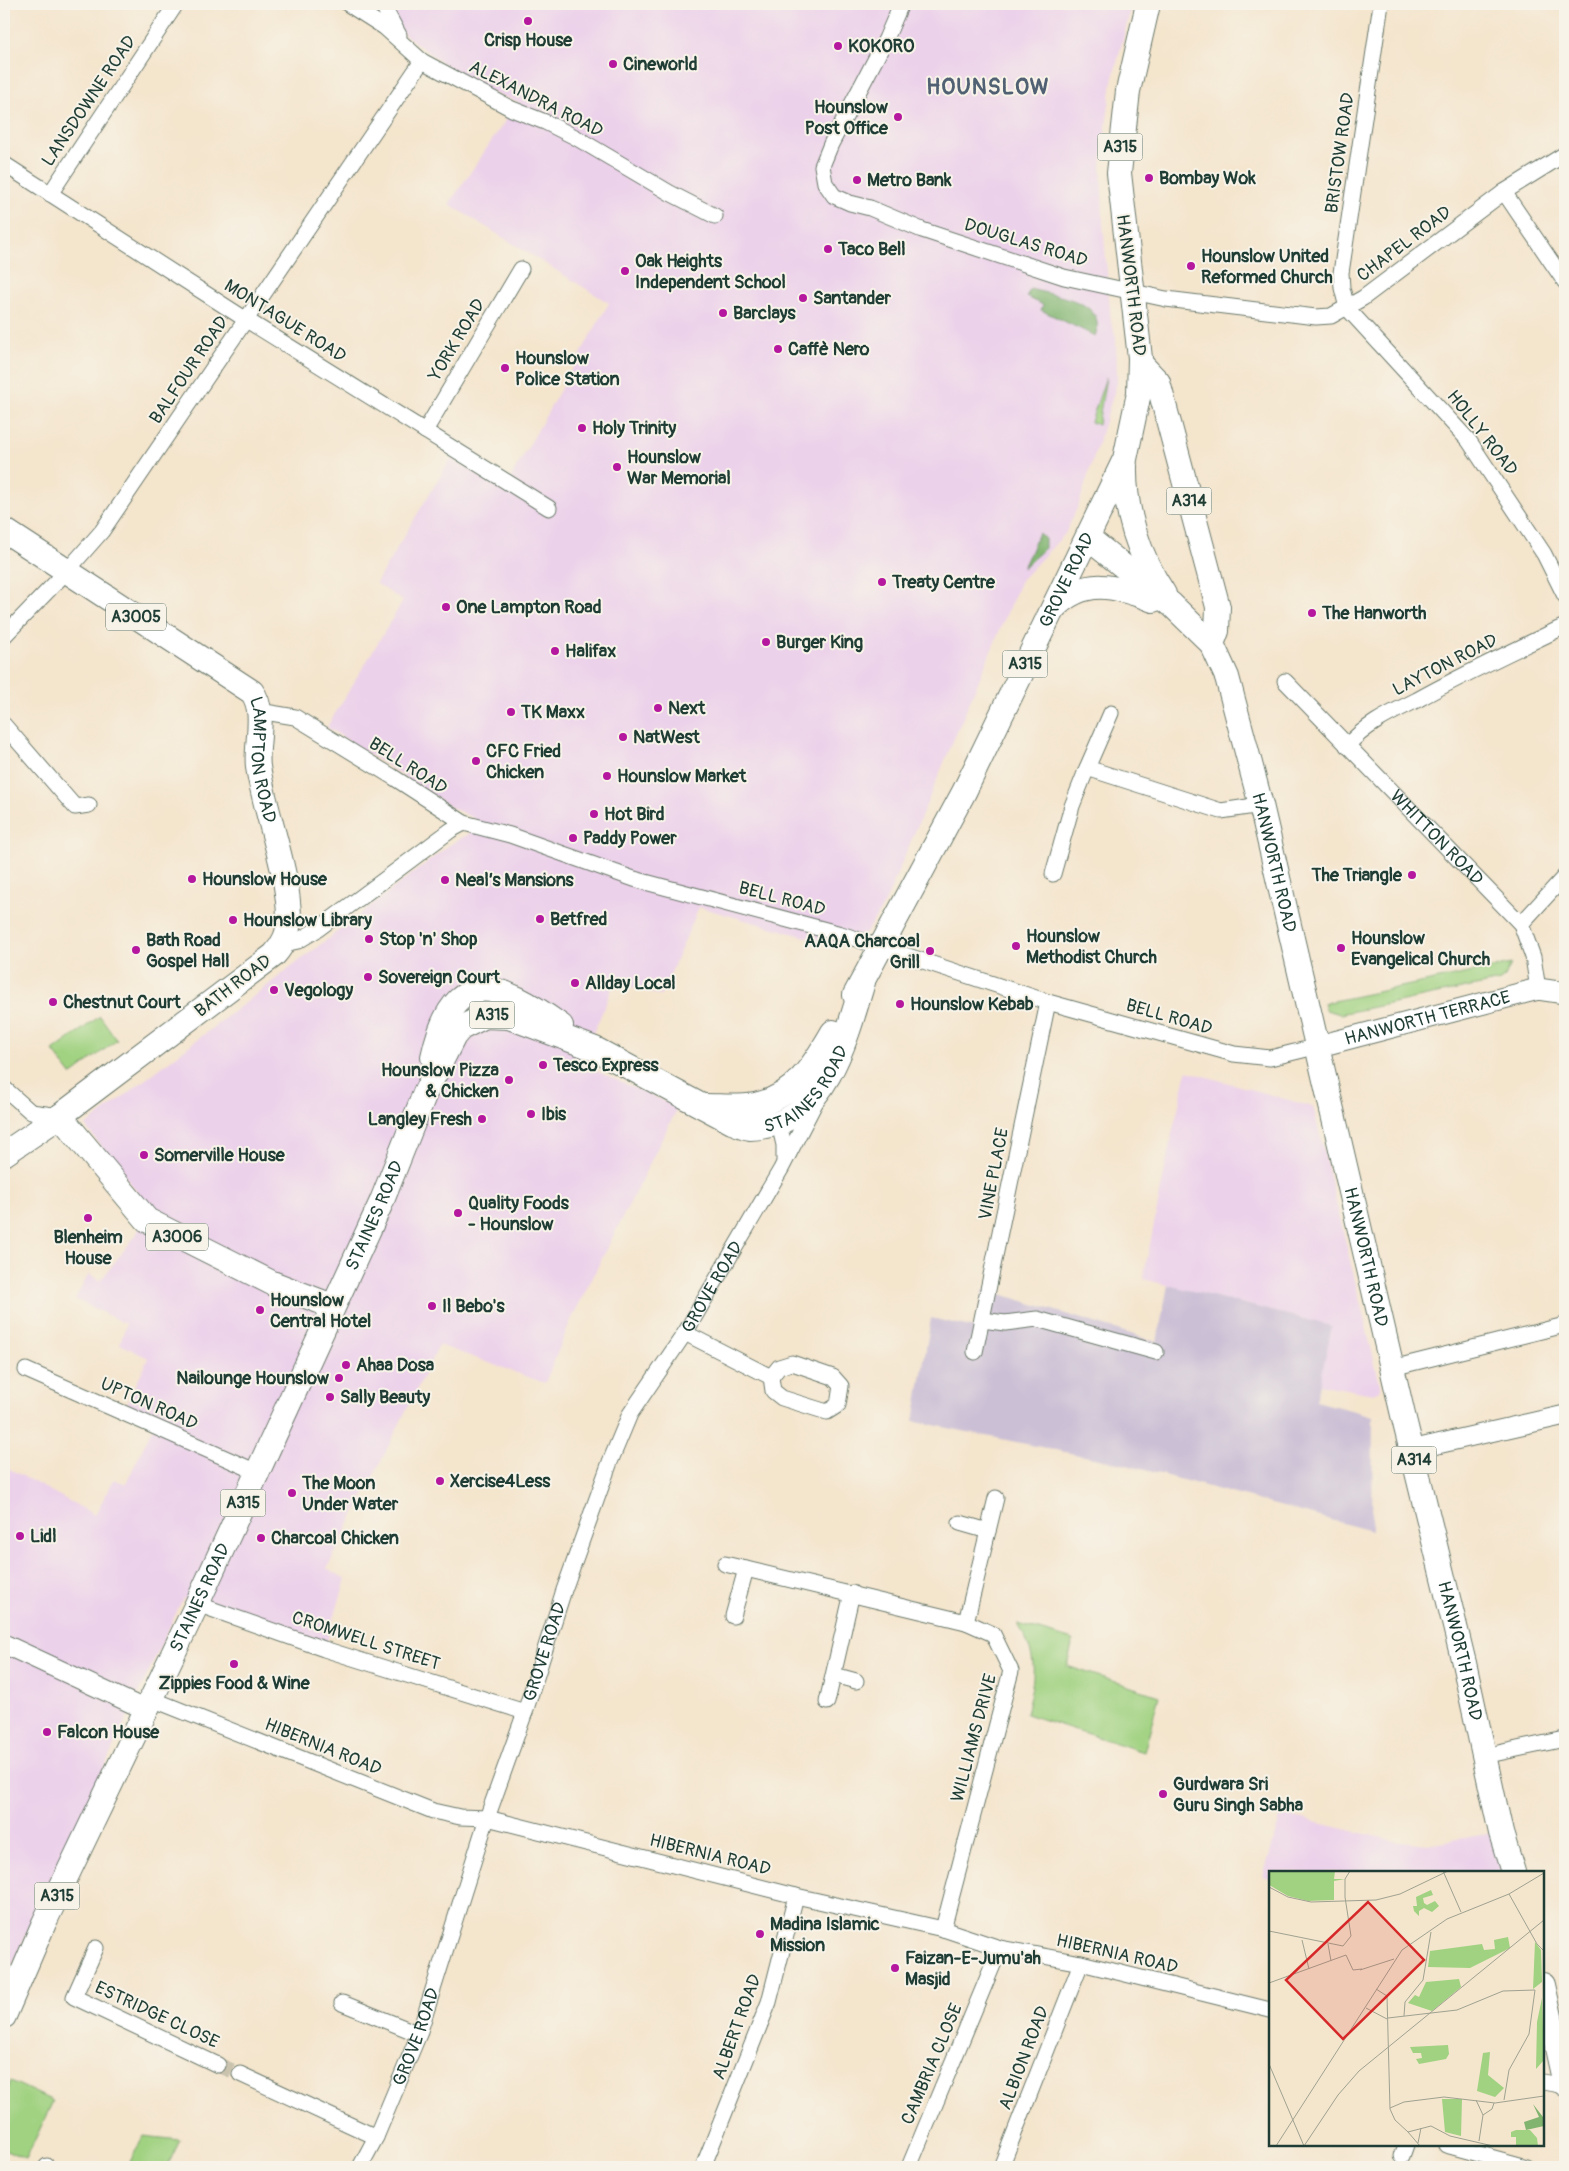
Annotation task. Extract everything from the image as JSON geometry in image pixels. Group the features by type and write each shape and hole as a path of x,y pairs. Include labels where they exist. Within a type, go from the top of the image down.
{"main road":[{"name":"HANWORTH ROAD","path":"1148,4 1128,91 1120,155 1120,199 1140,363 1158,382 1218,607 1217,631 1212,644"},
{"name":"GROVE ROAD","path":"881,947 964,792 1125,459 1139,393 1140,363"},
{"name":"HANWORTH ROAD","path":"1125,459 1124,488 1138,542 1155,581 1174,607"},
{"name":"LAMPTON ROAD","path":"4,530 252,692 257,698 259,711 258,766 288,902 288,929 284,944"},
{"name":"HANWORTH ROAD","path":"1090,533 1174,607 1212,644 1227,676 1261,805 1319,1046 1501,1834 1513,1871"},
{"path":"1090,533 1127,553 1155,581"},
{"path":"1049,614 1077,590 1094,586 1126,590 1174,607"},
{"name":"BATH ROAD","path":"4,1154 60,1116 218,999 274,955 284,944"},
{"name":"STAINES ROAD","path":"702,1106 754,1105 779,1097 802,1080 817,1060 863,982 881,947"},
{"name":"STAINES ROAD","path":"4,2016 44,1924 197,1604 332,1306 381,1203 425,1093 442,1023 450,1009 461,998 482,989 504,991 530,1005 595,1050 732,1122 751,1128 779,1124 804,1110 828,1077 849,1028 863,982"},
{"path":"1538,989 1565,993"},
{"name":"HANWORTH TERRACE","path":"1319,1046 1538,989"},
{"name":"A3006","path":"60,1116 147,1220 272,1282 332,1306"},
{"path":"1544,1990 1565,2085"}],"street":[{"name":"LANSDOWNE ROAD","path":"50,194 176,4"},
{"name":"ALEXANDRA ROAD","path":"348,4 403,43 422,61 512,109 546,122 575,137 670,194 715,216"},
{"path":"382,4 403,43"},
{"name":"DOUGLAS ROAD","path":"901,4 886,39 831,144 822,166 822,173 828,189 834,196 922,230 1019,263 1131,293"},
{"name":"BRISTOW ROAD","path":"1348,308 1342,288 1341,273 1381,4"},
{"name":"BALFOUR ROAD","path":"4,636 66,572 102,531 422,61"},
{"name":"CHAPEL ROAD","path":"1131,293 1316,317 1331,316 1363,298 1504,192 1565,154"},
{"name":"MONTAGUE ROAD","path":"4,164 245,319 549,508"},
{"path":"1504,192 1565,282"},
{"name":"YORK ROAD","path":"425,431 521,269"},
{"name":"HOLLY ROAD","path":"1348,308 1469,441 1544,554 1565,596"},
{"name":"LAYTON ROAD","path":"1346,746 1358,733 1372,724 1442,686 1565,626"},
{"name":"WHITTON ROAD","path":"1285,681 1346,746 1521,924 1533,957 1538,989"},
{"name":"BELL ROAD","path":"259,711 295,717 393,777 464,824 510,835 634,879 841,934 1048,1002 1234,1054 1270,1058 1319,1046"},
{"path":"1053,874 1072,806 1086,768 1111,713"},
{"path":"4,725 75,807 89,805"},
{"path":"1086,768 1220,811 1261,805"},
{"name":"BATH ROAD","path":"284,944 298,941 318,929 451,830 464,824"},
{"path":"1521,924 1565,876"},
{"name":"VINE PLACE","path":"975,1352 1048,1002"},
{"name":"GROVE ROAD","path":"360,2167 376,2137 419,2034 487,1818 525,1712 564,1590 610,1462 630,1414 684,1333 784,1164 828,1077"},
{"path":"4,1088 31,1112 60,1116"},
{"path":"779,1124 784,1145 784,1164"},
{"path":"983,1320 1005,1324 1037,1320 1156,1352"},
{"path":"1392,1368 1565,1325"},
{"path":"684,1333 771,1377"},
{"name":"UPTON ROAD","path":"26,1370 257,1472"},
{"path":"1411,1450 1565,1415"},
{"path":"966,1622 996,1498"},
{"path":"960,1523 988,1531"},
{"name":"WILLIAMS DRIVE","path":"725,1564 852,1593 966,1622 993,1634 1011,1670 943,1928"},
{"path":"733,1616 746,1569"},
{"path":"827,1702 852,1593"},
{"name":"CROMWELL STREET","path":"197,1604 324,1649 525,1712"},
{"path":"4,1644 149,1704"},
{"path":"834,1675 856,1681"},
{"name":"HIBERNIA ROAD","path":"149,1704 433,1811 460,1817 487,1818 796,1896 943,1928 1000,1948 1081,1963 1269,2010"},
{"path":"1484,1756 1565,1739"},
{"name":"ALBERT ROAD","path":"703,2167 769,2002 796,1896"},
{"name":"ESTRIDGE CLOSE","path":"96,1948 74,1997 218,2065"},
{"name":"CAMBRIA CLOSE","path":"909,2167 1000,1948"},
{"name":"ALBION ROAD","path":"1001,2167 1081,1963"},
{"path":"342,2003 419,2034"},
{"path":"240,2074 376,2137"},
{"path":"1544,2082 1565,2085"},
{"path":"1450,2146 1527,2167"}],"shaded area":[{"path":"365,4 1132,4 1112,82 1101,164 1103,223 1111,322 1116,337 1117,383 1079,504 1065,534 1021,580 884,905 866,933 831,944 699,907 661,996 615,982 580,1064 678,1107 571,1320 545,1383 439,1345 327,1569 346,1579 326,1644 183,1598 4,1982 4,1466 95,1515 114,1479 126,1484 157,1418 126,1406 148,1358 120,1344 126,1324 75,1299 89,1274 100,1281 136,1235 150,1208 85,1126 451,844 469,834 475,819 451,807 327,727 403,601 376,583 451,458 504,490 609,303 449,204 518,102 471,85"},
{"path":"1187,1071 1313,1107 1381,1389 1373,1394 1319,1384 1332,1326 1143,1279 1172,1134"},
{"path":"1168,1285 1332,1326 1316,1401 1373,1416 1372,1531 1123,1464 914,1421 931,1318 975,1328 984,1289 1157,1342"},
{"path":"1281,1814 1391,1840 1428,1844 1498,1832 1513,1871 1269,1871 1269,1879 1263,1877"}],"green space":[{"path":"1030,289 1065,297 1087,307 1094,314 1097,324 1095,336 1041,310 1043,305 1027,297"},
{"path":"1106,377 1098,425 1091,422"},
{"path":"1039,533 1045,538 1045,548 1023,568"},
{"path":"1511,964 1505,977 1500,981 1340,1014 1326,1010 1324,1003"},
{"path":"100,1016 117,1040 71,1075 53,1051"},
{"path":"1018,1624 1073,1640 1067,1666 1159,1696 1144,1752 1026,1714 1032,1688 1033,1668 1029,1648"},
{"path":"11,2081 53,2101 26,2159 4,2149 4,2097"},
{"path":"143,2136 180,2140 167,2167 128,2166"}],"tunnel":[{"path":"218,2065 240,2074"}],"place":[{"name":"Crisp House","path":"528,21"},
{"name":"KOKORO","path":"838,46"},
{"name":"Cineworld","path":"613,64"},
{"name":"Hounslow Post Office","path":"898,117"},
{"name":"Bombay Wok","path":"1149,178"},
{"name":"Metro Bank","path":"857,180"},
{"name":"Taco Bell","path":"828,249"},
{"name":"Hounslow United Reformed Church","path":"1191,266"},
{"name":"Oak Heights Independent School","path":"625,271"},
{"name":"Santander","path":"803,298"},
{"name":"Barclays","path":"723,313"},
{"name":"Caffè Nero","path":"778,349"},
{"name":"Hounslow Police Station","path":"505,368"},
{"name":"Holy Trinity","path":"582,428"},
{"name":"Hounslow War Memorial","path":"617,467"},
{"name":"Treaty Centre","path":"882,582"},
{"name":"One Lampton Road","path":"446,607"},
{"name":"The Hanworth","path":"1312,613"},
{"name":"Burger King","path":"766,642"},
{"name":"Halifax","path":"555,651"},
{"name":"Next","path":"658,708"},
{"name":"TK Maxx","path":"511,712"},
{"name":"NatWest","path":"623,737"},
{"name":"CFC Fried Chicken","path":"476,761"},
{"name":"Hounslow Market","path":"607,776"},
{"name":"Hot Bird","path":"594,814"},
{"name":"Paddy Power","path":"573,838"},
{"name":"The Triangle","path":"1412,875"},
{"name":"Hounslow House","path":"192,879"},
{"name":"Neal’s Mansions","path":"445,880"},
{"name":"Betfred","path":"540,919"},
{"name":"Hounslow Library","path":"233,920"},
{"name":"Stop 'n' Shop","path":"369,939"},
{"name":"Hounslow Methodist Church","path":"1016,946"},
{"name":"Hounslow Evangelical Church","path":"1341,948"},
{"name":"Bath Road Gospel Hall","path":"136,950"},
{"name":"AAQA Charcoal Grill","path":"930,951"},
{"name":"Sovereign Court","path":"368,977"},
{"name":"Allday Local","path":"575,983"},
{"name":"Vegology","path":"274,990"},
{"name":"Chestnut Court","path":"53,1002"},
{"name":"Hounslow Kebab","path":"900,1004"},
{"name":"Tesco Express","path":"543,1065"},
{"name":"Hounslow Pizza & Chicken","path":"509,1080"},
{"name":"Ibis","path":"531,1114"},
{"name":"Langley Fresh","path":"482,1119"},
{"name":"Somerville House","path":"144,1155"},
{"name":"Quality Foods - Hounslow","path":"458,1213"},
{"name":"Blenheim House","path":"88,1218"},
{"name":"Il Bebo's","path":"432,1306"},
{"name":"Hounslow Central Hotel","path":"260,1310"},
{"name":"Ahaa Dosa","path":"346,1365"},
{"name":"Nailounge Hounslow","path":"339,1378"},
{"name":"Sally Beauty","path":"330,1397"},
{"name":"Xercise4Less","path":"440,1481"},
{"name":"The Moon Under Water","path":"292,1493"},
{"name":"Lidl","path":"20,1536"},
{"name":"Charcoal Chicken","path":"261,1538"},
{"name":"Zippies Food & Wine","path":"234,1664"},
{"name":"Falcon House","path":"47,1732"},
{"name":"Gurdwara Sri Guru Singh Sabha","path":"1163,1794"},
{"name":"Madina Islamic Mission","path":"760,1934"},
{"name":"Faizan-E-Jumu'ah Masjid","path":"895,1968"}],"district":[{"name":"HOUNSLOW","path":"988,87"}]}
